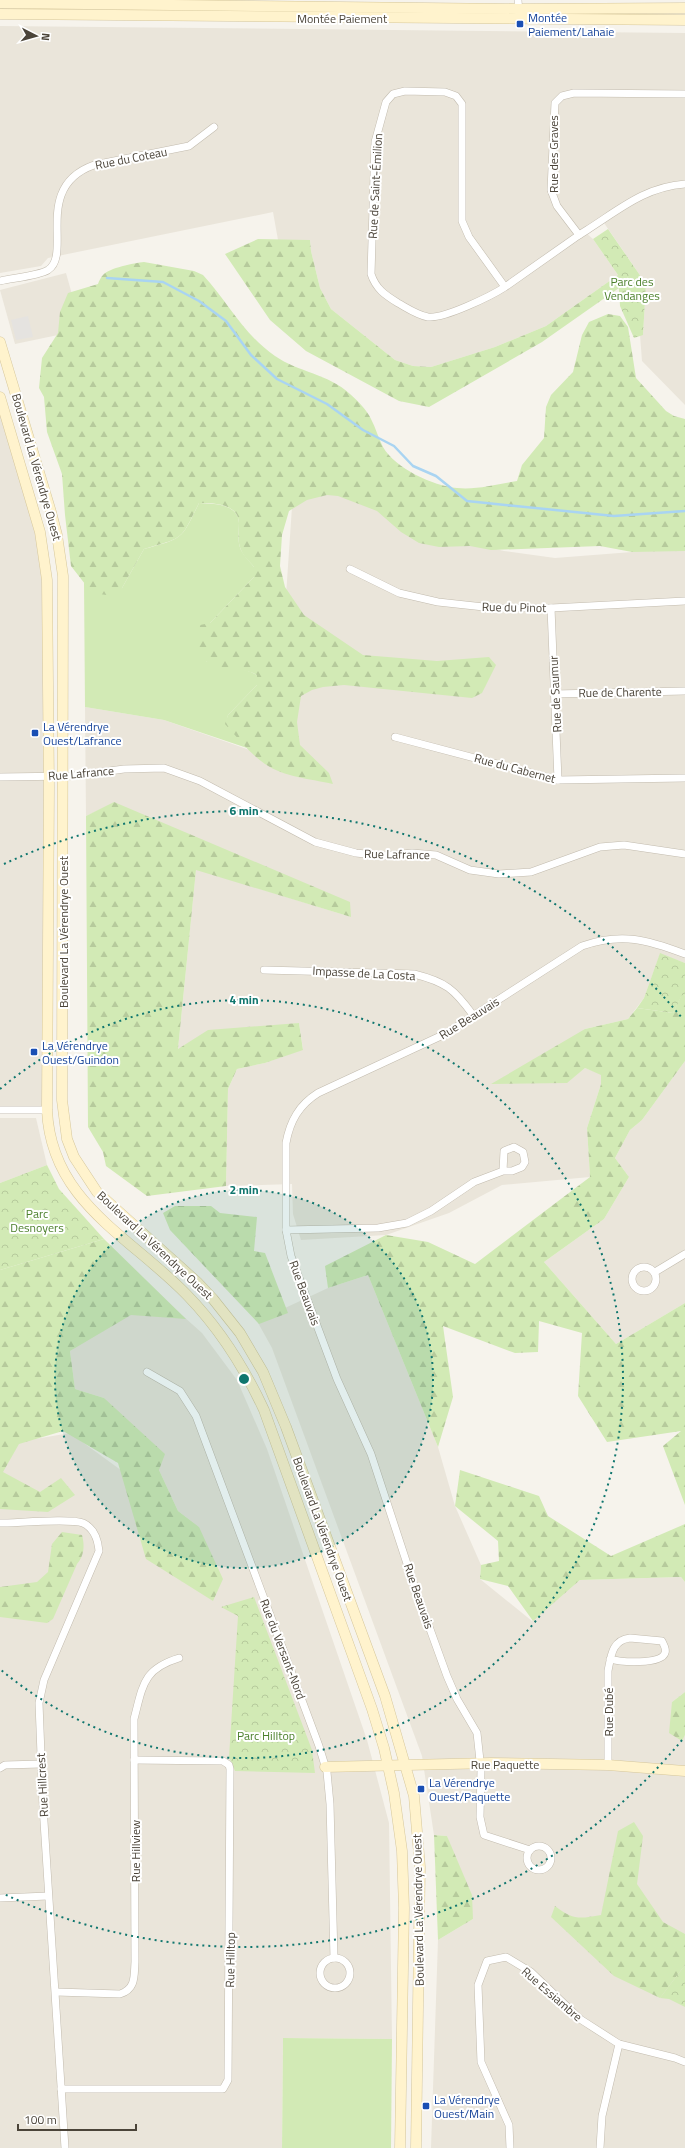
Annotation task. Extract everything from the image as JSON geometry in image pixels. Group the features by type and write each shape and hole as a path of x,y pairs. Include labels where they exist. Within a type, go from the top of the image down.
{"main road":[{"name":"Montée Paiement","path":"0,3 32,2 518,9 685,20"},
{"name":"Montée Paiement","path":"0,14 685,8"},
{"name":"Boulevard La Vérendrye Ouest","path":"0,342 51,512 61,556 63,576 62,1100 67,1139 74,1157 97,1192 197,1282 213,1299 240,1333 263,1372 281,1414 385,1696 414,1796 420,1868 416,2148"},
{"name":"Boulevard La Vérendrye Ouest","path":"0,397 35,512 45,556 49,615 47,1110 49,1135 63,1173 80,1197 186,1294 216,1328 248,1377 264,1410 366,1694 384,1748 388,1766 399,1820 404,1880 400,2148"},
{"name":"Rue Paquette","path":"325,1767 481,1763 608,1765 685,1771"}],"street":[{"path":"32,2 32,14"},
{"name":"Rue de Saint-Émilion","path":"505,287 469,237 462,222 462,104 456,96 445,92 405,91 393,94 386,102 375,142 371,268 376,287 386,296 418,314 436,317 489,296 505,287 579,235 644,194 660,188 685,184"},
{"name":"Rue des Graves","path":"579,235 557,206 551,190 555,103 562,96 574,92 685,94"},
{"name":"Rue du Coteau","path":"0,281 43,272 52,266 56,257 58,202 70,180 82,170 94,164 189,146 214,127"},
{"name":"Rue du Pinot","path":"350,569 399,593 438,602 493,608 551,608 685,601"},
{"name":"Rue de Saumur","path":"551,608 558,780"},
{"name":"Rue de Charente","path":"555,694 685,691"},
{"name":"Rue du Cabernet","path":"395,737 558,780 685,778"},
{"name":"Rue Lafrance","path":"0,777 49,777 140,768 169,769 200,781 315,842 356,853 383,856 412,853 436,855 470,870 499,874 531,872 589,851 618,845 685,854"},
{"name":"Rue Beauvais","path":"530,1850 484,1835 480,1817 481,1763 477,1733 447,1676 414,1585 371,1454 337,1379 304,1295 288,1243 286,1230 286,1143 288,1130 299,1109 318,1093 445,1034 582,946 612,938 637,939 660,944 685,954"},
{"name":"Impasse de La Costa","path":"264,970 414,974 430,978 455,991 473,1015"},
{"path":"0,1110 47,1110"},
{"path":"286,1230 394,1227 418,1219 462,1189 504,1171"},
{"path":"655,1272 685,1254"},
{"name":"Rue du Versant-Nord","path":"147,1372 180,1392 196,1416 325,1767 330,1804 334,1958"},
{"name":"Rue Hillcrest","path":"0,1522 84,1523 96,1536 99,1551 44,1680 39,1703 48,1896 56,1992 65,2148"},
{"name":"Rue Dubé","path":"608,1765 608,1670 610,1658 614,1647 625,1638 653,1638 662,1640 665,1648 665,1653 662,1657 654,1660 619,1661 610,1658"},
{"name":"Rue Hillview","path":"56,1992 120,1994 127,1992 133,1985 135,1962 134,1719 144,1683 153,1670 162,1663 179,1658"},
{"name":"Rue Hilltop","path":"61,2089 223,2088 228,2080 229,1765 223,1761 134,1760"},
{"path":"0,1768 5,1765 41,1764"},
{"path":"0,1898 48,1896"},
{"name":"Rue Essiambre","path":"510,2148 509,2125 481,2062 478,1985 487,1960 506,1957 531,1972 580,2019 619,2044 675,2058 685,2062"},
{"path":"334,1958 338,1958 347,1964 350,1973 347,1982 339,1988 329,1987 325,1984 320,1975 322,1966 329,1959 334,1958"},
{"path":"600,2148 602,2116 619,2044"}],"shaded area":[{"path":"0,26 685,33 685,405 642,361 640,335 643,335 646,284 602,220 585,232 593,239 618,275 546,326 495,347 431,367 413,366 395,360 331,309 320,288 311,251 310,240 278,240 273,212 48,258 41,266 0,273"},
{"path":"66,273 82,330 15,344 0,290"},
{"path":"28,316 33,337 16,340 11,320"},
{"path":"0,397 45,556 47,1110 0,1110"},
{"path":"333,486 424,531 504,551 555,558 632,552 651,546 685,544 685,963 660,954 644,998 628,1019 585,1029 566,1083 585,1068 601,1074 601,1084 587,1128 590,1177 502,1185 449,1213 386,1235 301,1240 293,1214 292,1184 226,1186 228,1089 237,1069 265,1063 303,1049 299,1023 178,1049 196,869 351,917 115,803 86,816 85,707 164,720 275,759 293,492"},
{"path":"685,1061 685,1303 616,1344 544,1262 604,1219 629,1177 615,1158 630,1130 642,1120"},
{"path":"0,1118 36,1118 47,1165 0,1183"},
{"path":"368,1275 438,1447 455,1506 481,1565 480,1579 532,1621 580,1580 681,1577 685,1582 685,1692 672,1702 681,1741 685,1735 685,2148 431,2148 438,1940 473,1919 447,1836 434,1835 422,1756 272,1348 257,1321 328,1288"},
{"path":"155,1291 202,1333 237,1380 267,1449 367,1740 389,1823 392,2039 283,2038 282,2148 0,2148 0,1445 70,1433 199,1527 178,1511 159,1470 104,1398 75,1389 70,1351"}],"green space":[{"name":"Parc des Vendanges","path":"608,229 646,284 643,335 634,338 620,306 618,275 593,239"},
{"path":"258,239 310,240 311,251 320,288 331,309 395,360 413,366 431,367 495,347 546,326 618,275 619,288 542,342 429,407 399,401 306,351 270,320 225,254"},
{"path":"144,262 194,271 203,275 245,328 275,356 293,366 333,382 342,387 356,399 369,416 383,447 396,462 405,469 426,480 447,487 480,487 517,481 522,465 544,438 546,407 551,395 573,372 582,335 589,322 608,314 620,316 628,327 636,378 666,411 674,416 685,419 685,551 632,552 600,546 491,550 470,546 439,547 419,543 401,532 377,511 338,496 327,495 307,500 289,511 282,535 280,566 285,587 304,615 363,655 437,661 489,657 496,665 482,693 472,698 344,685 323,687 312,690 301,696 297,722 300,745 329,773 333,784 298,777 272,768 254,755 225,724 228,715 257,685 257,675 251,672 211,665 206,661 196,645 200,625 210,623 254,577 254,567 243,554 240,547 238,536 238,516 234,511 218,504 199,503 188,525 180,536 167,542 144,549 122,588 114,596 92,593 71,566 62,474 47,432 44,397 39,388 42,358 58,333 60,312 68,293 98,284 106,272 116,268"},
{"path":"199,503 218,504 230,508 238,516 240,547 254,567 254,577 210,623 206,661 219,666 245,670 257,675 257,685 228,715 226,724 247,748 164,720 85,707 84,582 92,592 122,588 144,549 167,542 180,536"},
{"path":"114,802 350,902 351,917 196,870 178,1049 208,1030 299,1023 303,1050 265,1063 237,1069 228,1089 226,1186 147,1196 106,1166 103,1152 88,1127 86,816"},
{"path":"660,953 685,963 685,996 682,995 673,1013 637,1008 644,998"},
{"path":"682,994 685,996 685,1061 642,1120 630,1130 615,1158 629,1177 604,1219 544,1262 616,1344 685,1303 685,1505 663,1446 681,1431 607,1442 578,1396 582,1333 539,1321 538,1352 515,1353 443,1326 453,1397 438,1447 368,1275 328,1288 325,1266 386,1235 428,1242 475,1264 590,1177 587,1128 601,1084 601,1075 585,1068 567,1083 491,1084 585,1029 628,1019 637,1008 673,1013"},
{"name":"Parc Desnoyers","path":"47,1165 59,1189 104,1239 0,1270 0,1183"},
{"path":"175,1206 211,1206 220,1213 257,1217 254,1251 265,1253 288,1313 259,1324 170,1230 163,1213"},
{"path":"104,1239 186,1319 131,1315 70,1351 75,1389 104,1398 165,1454 159,1470 178,1511 199,1527 223,1579 213,1601 146,1559 118,1463 63,1431 19,1444 3,1472 40,1492 61,1478 75,1495 48,1512 0,1509 0,1270"},
{"path":"460,1470 539,1496 548,1516 611,1556 685,1524 685,1582 681,1577 580,1580 533,1621 508,1586 480,1579 481,1565 499,1561 498,1541 455,1506"},
{"path":"62,1532 82,1535 83,1551 53,1619 47,1623 0,1617 0,1587 37,1582 48,1572 52,1544"},
{"name":"Parc Hilltop","path":"254,1597 312,1750 315,1773 235,1771 229,1757 238,1616 221,1607"},
{"path":"685,1692 685,1735 682,1741 669,1733 672,1702"},
{"path":"634,1822 643,1836 637,1884 663,1922 685,1934 685,1965 660,1998 614,1976 551,1917 555,1906 561,1911 576,1917 582,1918 601,1915 618,1831"},
{"path":"434,1835 447,1836 472,1895 473,1919 438,1940"},
{"path":"685,1965 685,2007 669,1999 660,1998"},
{"path":"283,2038 392,2039 391,2148 282,2148"}],"waterway":[{"path":"107,278 163,282 199,301 226,321 251,355 277,379 327,404 363,430 394,446 413,466 436,476 467,501 614,516 685,511"}],"place":[{"name":"Montée Paiement/Lahaie","path":"520,24"},
{"name":"La Vérendrye Ouest/Lafrance","path":"35,733"},
{"name":"La Vérendrye Ouest/Guindon","path":"34,1052"},
{"name":"La Vérendrye Ouest/Paquette","path":"421,1789"},
{"name":"La Vérendrye Ouest/Main","path":"426,2106"}]}
